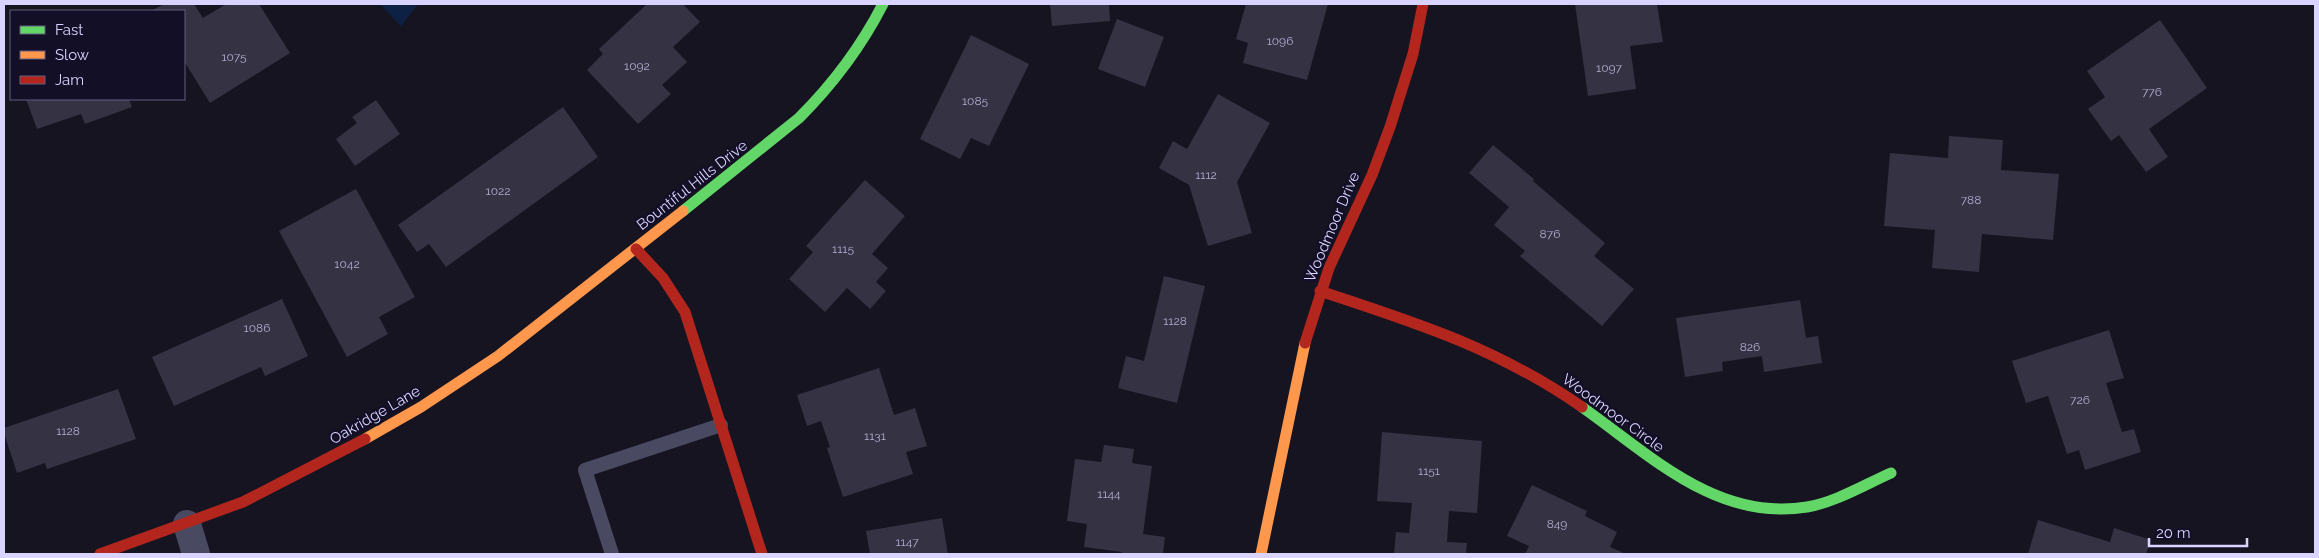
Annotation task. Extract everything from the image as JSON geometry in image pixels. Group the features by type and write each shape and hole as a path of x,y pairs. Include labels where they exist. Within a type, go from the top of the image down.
{"street":[{"name":"Bountiful Hills Drive","path":"762,554 685,312 663,278 636,249 799,118 823,94 844,66 864,38 883,4"},
{"name":"Woodmoor Drive","path":"1261,554 1304,350 1320,291 1338,244 1362,198 1390,128 1407,74 1423,4"},
{"name":"Oakridge Lane","path":"100,554 187,524 243,502 379,431 498,356 636,249"},
{"name":"Woodmoor Circle","path":"1320,291 1441,332 1522,368 1562,392 1681,480 1729,502 1771,510 1808,507 1826,502 1891,473"},
{"path":"187,524 196,554"}],"lane":[{"path":"612,554 585,470 720,425"}],"water":[{"path":"380,4 418,4 401,26"}],"building":[{"path":"164,4 194,4 203,18 226,4 259,4 290,53 210,103 185,63 185,10 153,10"},
{"path":"647,4 683,4 700,22 673,47 687,62 662,85 671,94 638,124 587,70 603,54 599,49"},
{"path":"1050,4 1109,4 1110,21 1052,26"},
{"path":"1246,4 1328,4 1307,80 1243,63 1248,43 1236,39"},
{"path":"1575,4 1657,4 1663,42 1630,46 1636,89 1588,96"},
{"path":"1117,19 1164,37 1145,87 1098,69"},
{"path":"2160,20 2207,88 2149,129 2168,157 2146,172 2119,135 2111,141 2088,109 2105,97 2087,71"},
{"path":"971,35 1029,64 989,146 971,138 960,159 920,139"},
{"path":"1218,94 1270,123 1237,182 1252,233 1208,246 1189,185 1159,168 1173,141 1187,149"},
{"path":"26,100 129,100 132,107 85,124 81,114 37,129"},
{"path":"376,100 400,134 355,166 336,139 357,123 352,117"},
{"path":"563,107 598,157 446,267 429,244 417,252 398,225"},
{"path":"1949,136 2003,140 2001,170 2059,174 2053,240 1982,234 1979,272 1932,268 1935,230 1884,226 1890,153 1948,158"},
{"path":"1493,145 1605,243 1594,256 1634,289 1602,326 1520,256 1525,251 1494,225 1509,207 1469,173"},
{"path":"865,180 905,216 872,254 888,268 876,282 886,291 870,309 847,288 825,312 789,279 813,252 806,246"},
{"path":"356,189 415,297 379,317 388,334 347,357 279,231"},
{"path":"1164,276 1205,286 1177,403 1118,388 1126,356 1144,361"},
{"path":"282,299 308,356 265,376 261,367 174,406 152,357"},
{"path":"1800,300 1806,338 1818,336 1822,363 1764,372 1762,356 1722,362 1723,371 1685,377 1676,318"},
{"path":"2109,330 2124,378 2106,383 2122,432 2134,429 2141,452 2085,470 2079,450 2067,454 2048,396 2026,403 2012,361"},
{"path":"879,368 894,415 915,408 927,446 906,452 913,474 843,497 827,448 830,447 821,421 807,426 797,395"},
{"path":"118,389 136,439 47,469 45,463 17,473 4,428"},
{"path":"1382,432 1482,441 1477,513 1449,511 1447,542 1467,543 1466,554 1394,554 1396,532 1409,533 1412,503 1377,501"},
{"path":"1104,445 1134,449 1132,463 1152,466 1143,534 1165,537 1163,554 1121,554 1122,552 1084,547 1087,524 1067,521 1075,459 1101,462"},
{"path":"1532,485 1587,511 1585,516 1617,532 1610,547 1626,554 1525,554 1529,546 1507,536"},
{"path":"942,518 948,554 870,554 866,531"},
{"path":"2038,520 2110,542 2114,528 2151,540 2146,554 2028,554"}],"traffic: fast":[{"path":"683,211 799,118 835,78 856,50 883,4"},
{"path":"1582,407 1659,464 1686,481 1714,495 1743,504 1774,509 1818,505 1891,473"}],"traffic: slow":[{"path":"365,439 421,407 498,356 683,211"},
{"path":"1261,554 1305,343"}],"traffic: jam":[{"path":"1305,343 1329,268 1372,175 1390,127 1413,54 1423,4"},
{"path":"636,249 663,278 685,312 762,554"},
{"path":"1320,291 1423,326 1487,353 1519,368 1582,407"},
{"path":"100,554 243,502 365,439"}]}
